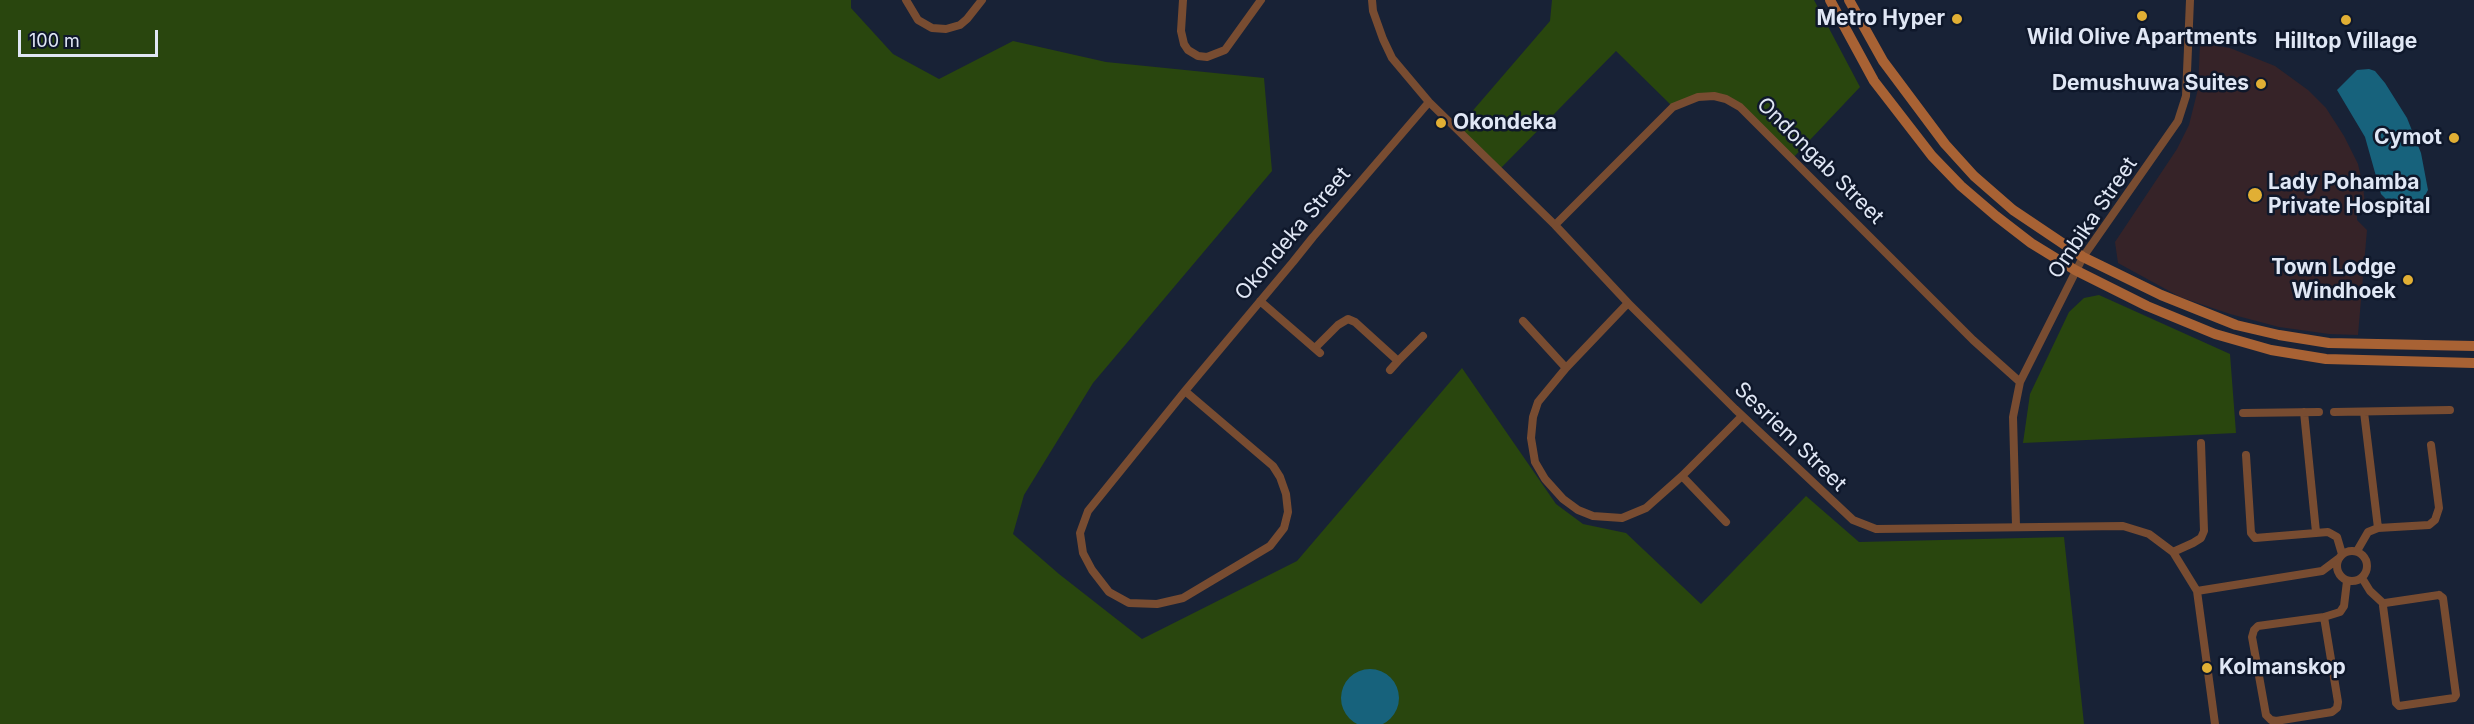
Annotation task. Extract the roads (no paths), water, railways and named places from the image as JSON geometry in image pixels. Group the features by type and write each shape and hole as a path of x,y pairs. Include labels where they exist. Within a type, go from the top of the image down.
{"main road":[{"path":"1830,0 1874,81 1932,156 1961,186 1996,216 2031,243 2075,270 2147,306 2206,330 2271,350 2326,359 2474,363"},
{"path":"1849,0 1883,62 1952,152 1974,176 2013,210 2083,257 2161,295 2236,325 2279,335 2341,344 2474,346"}],"street":[{"path":"906,0 918,20 932,28 946,29 967,19 982,0"},
{"path":"1183,0 1181,31 1184,44 1188,50 1198,56 1208,57 1225,50 1261,0"},
{"name":"Sesriem Street","path":"1372,0 1373,11 1392,58 1429,102 1555,225 1628,303 1839,509 1864,526 1895,529 2123,526 2150,534 2174,552 2196,591 2215,724"},
{"name":"Ombika Street","path":"2016,526 2013,417 2020,382 2075,270 2164,145 2183,109 2190,0"},
{"name":"Ondongab Street","path":"1555,225 1673,107 1698,97 1714,96 1726,99 1740,107 1973,340 2020,382"},
{"name":"Okondeka Street","path":"1185,391 1272,466 1280,477 1286,494 1288,512 1284,528 1270,546 1183,598 1157,604 1129,603 1109,592 1092,570 1083,553 1080,533 1088,511 1185,391 1429,102"},
{"path":"1260,302 1318,350 1343,321 1348,319 1356,322 1398,361"},
{"path":"1628,303 1566,368 1538,402 1533,417 1531,438 1535,462 1545,479 1563,499 1578,510 1593,516 1622,518 1646,508 1682,476 1742,416"},
{"path":"1523,321 1566,368"},
{"path":"1390,370 1423,336"},
{"path":"2334,412 2450,410"},
{"path":"2304,412 2316,532"},
{"path":"2243,413 2319,412"},
{"path":"2364,412 2378,528"},
{"path":"2174,552 2193,543 2204,531 2201,443"},
{"path":"2357,551 2364,536 2378,528 2429,525 2435,520 2439,508 2431,445"},
{"path":"2246,455 2251,533 2255,538 2316,532 2334,534 2337,537 2340,556 2337,570 2345,579 2344,606 2340,612 2324,617 2258,626 2254,630 2252,637 2266,715 2271,720 2332,712 2337,708 2338,702 2324,617"},
{"path":"1682,476 1726,522"},
{"path":"2322,571 2350,550 2357,551 2363,555 2367,564 2362,578"},
{"path":"2196,591 2322,571 2345,579 2362,578"},
{"path":"2362,578 2370,591 2384,604 2396,703 2399,706 2454,698 2456,695 2443,598 2439,595 2384,604"}],"water":[{"path":"2357,70 2375,71 2385,83 2407,118 2421,153 2428,190 2423,199 2388,201 2381,194 2365,137 2337,90"},
{"path":"1370,669 1381,671 1391,677 1397,687 1399,698 1397,709 1391,719 1381,725 1370,727 1359,725 1349,719 1343,709 1341,698 1343,687 1349,677 1359,671"}],"place":[{"name":"Wild Olive Apartments","path":"2142,16"},
{"name":"Metro Hyper","path":"1957,19"},
{"name":"Hilltop Village","path":"2346,20"},
{"name":"Demushuwa Suites","path":"2261,84"},
{"name":"Okondeka","path":"1441,123"},
{"name":"Cymot","path":"2454,138"},
{"name":"Lady Pohamba Private Hospital","path":"2255,195"},
{"name":"Town Lodge Windhoek","path":"2408,280"},
{"name":"Kolmanskop","path":"2207,668"}]}
